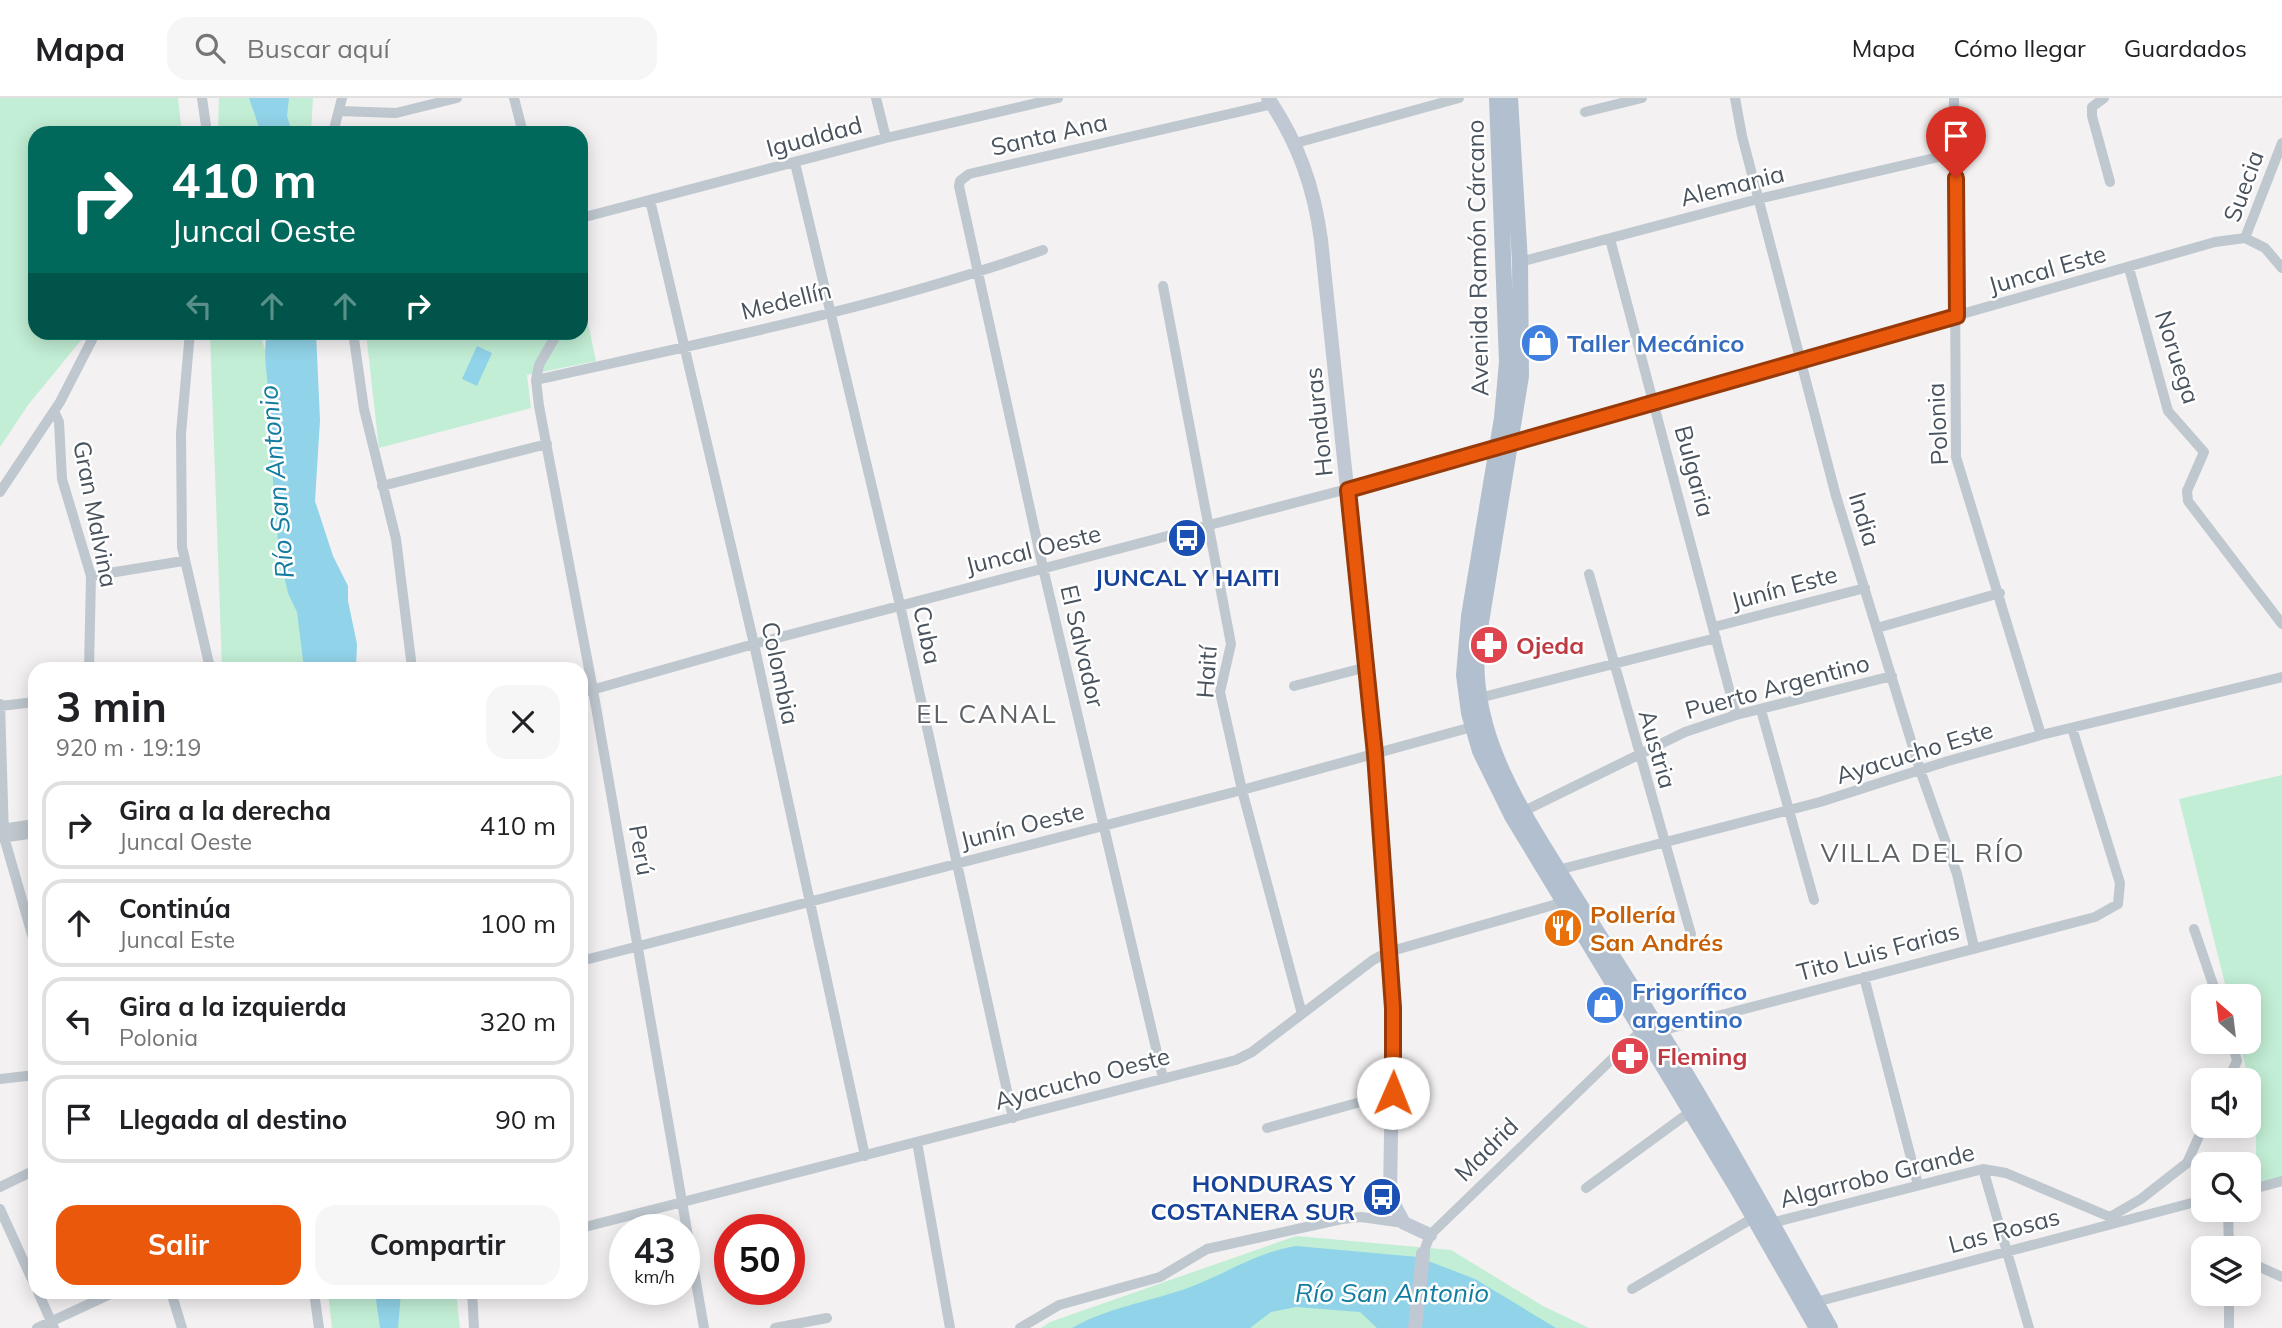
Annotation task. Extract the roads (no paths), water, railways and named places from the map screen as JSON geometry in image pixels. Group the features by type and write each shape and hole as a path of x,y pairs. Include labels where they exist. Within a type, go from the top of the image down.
{"main road":[{"name":"Avenida Ramón Cárcano","path":"1497,98 1507,362 1504,447"},
{"name":"Avenida Ramón Cárcano","path":"1510,98 1520,261 1521,368 1466,638 1465,688 1472,727 1503,800 1817,1328"},
{"name":"Honduras","path":"1270,101 1296,143 1312,190 1320,228 1375,754 1393,1008 1390,1197 1404,1223"},
{"path":"1504,447 1495,511 1498,532 1479,636 1479,698 1491,747 1558,870 1700,1097 1830,1328"},
{"path":"1617,991 1631,1002 1647,1026 1660,1031"},
{"path":"1642,1030 1654,1037 1682,1079 1700,1097"},
{"path":"1404,1223 1430,1235"},
{"name":"Madrid","path":"1415,1328 1423,1254"}],"street":[{"path":"202,98 206,126"},
{"path":"335,126 342,98"},
{"path":"340,111 396,113 457,98"},
{"path":"514,98 521,126"},
{"path":"876,98 886,138"},
{"name":"Igualdad","path":"588,216 886,138 1040,100 1058,98"},
{"path":"1296,143 1459,98"},
{"path":"1585,112 1642,98"},
{"name":"India","path":"1735,98 1758,199 1836,496 1920,771 1956,874 1974,947"},
{"name":"Polonia","path":"1954,98 1956,457 2000,593 2041,736"},
{"path":"2104,98 2092,107 2092,116 2110,182"},
{"name":"Santa Ana","path":"960,181 969,174 1270,101"},
{"name":"Suecia","path":"2282,142 2252,213 2245,238 2265,248 2282,268"},
{"name":"Alemania","path":"1520,261 1758,199 1956,153"},
{"name":"Cuba","path":"795,163 900,605 1013,1118"},
{"name":"El Salvador","path":"960,181 959,193 980,273 1043,568 1163,1078"},
{"name":"Colombia","path":"650,200 754,644 865,1156"},
{"name":"Juncal Este","path":"1504,447 2215,242 2245,238"},
{"name":"Bulgaria","path":"1610,239 1736,715"},
{"name":"Medellín","path":"536,380 830,312 980,273 1043,250"},
{"name":"Noruega","path":"2129,268 2168,411 2204,452 2187,491 2188,500 2282,624"},
{"name":"Haití","path":"1163,286 1231,644 1220,692 1242,790 1302,1014"},
{"path":"0,492 54,411 92,340"},
{"path":"189,340 181,440 183,561 208,662"},
{"path":"354,340 362,398 396,539 411,662"},
{"path":"536,380 539,365 553,340"},
{"name":"Perú","path":"536,380 588,662"},
{"name":"Gran Malvina","path":"54,411 58,422 62,479 92,576 89,662"},
{"path":"382,486 547,444"},
{"name":"Juncal Oeste","path":"588,691 900,605 1348,490 1504,447"},
{"path":"92,576 183,561"},
{"name":"Austria","path":"1589,573 1612,666 1691,934"},
{"name":"Junín Este","path":"1479,698 1612,666 1865,587"},
{"path":"1877,628 2000,593"},
{"name":"Perú","path":"588,663 704,1328"},
{"path":"1294,686 1367,667"},
{"name":"Puerto Argentino","path":"1524,811 1685,732 1736,715 1892,676"},
{"name":"Ayacucho Este","path":"1558,870 1789,810 2041,736 2282,677"},
{"path":"28,703 0,705 2,833 28,921"},
{"path":"1761,710 1814,900"},
{"name":"Junín Oeste","path":"588,959 1242,790 1472,727"},
{"name":"Tito Luis Farias","path":"1642,1030 1660,1031 2107,912 2118,904 2120,883 2072,728"},
{"path":"2,833 28,826"},
{"path":"2,833 28,833"},
{"name":"Ayacucho Oeste","path":"588,1226 1236,1060 1252,1052 1373,960 1388,952 1564,902"},
{"path":"2194,929 2213,984"},
{"path":"1864,977 1918,1185"},
{"name":"Madrid","path":"1423,1254 1430,1235 1642,1030"},
{"path":"0,1079 28,1077"},
{"path":"1266,1128 1393,1093"},
{"path":"1586,1188 1690,1112"},
{"name":"Las Rosas","path":"2111,1220 2187,1163 2198,1138"},
{"path":"917,1142 950,1328"},
{"path":"1983,1168 2029,1328"},
{"name":"Algarrobo Grande","path":"1771,1223 1983,1168 2007,1173 2111,1220"},
{"path":"0,1187 28,1173"},
{"path":"2261,1187 2282,1181"},
{"name":"Las Rosas","path":"1816,1302 2009,1252 2111,1220 2191,1203"},
{"path":"0,1209 28,1271"},
{"path":"1020,1328 1059,1305 1160,1277 1207,1249 1342,1219 1362,1217 1404,1223"},
{"path":"1632,1289 1753,1218"},
{"path":"2261,1267 2282,1277"},
{"path":"41,1299 53,1325"},
{"path":"37,1328 53,1325 102,1299"},
{"path":"173,1299 183,1328"},
{"path":"315,1299 319,1328"},
{"path":"472,1299 474,1328"},
{"path":"2229,1306 2229,1328"},
{"path":"775,1328 827,1318"}],"water":[{"path":"249,98 289,98 287,116 290,126 259,126"},
{"name":"Río San Antonio","path":"316,340 320,420 315,501 333,556 348,586 348,601 357,644 356,662 303,662 297,612 288,593 279,554 272,468 268,454 270,409 265,361 266,342"},
{"path":"477,346 492,353 477,386 462,379"},
{"name":"Río San Antonio","path":"1296,1246 1418,1257 1475,1279 1556,1328 1377,1328 1360,1312 1296,1307 1271,1312 1250,1328 1072,1328 1113,1310 1199,1284 1267,1253"},
{"path":"376,1299 400,1299 398,1328 380,1328"}],"place":[{"name":"Taller Mecánico","path":"1540,343"},
{"name":"JUNCAL Y HAITI","path":"1187,538"},
{"name":"Ojeda","path":"1489,645"},
{"name":"Pollería San Andrés","path":"1563,928"},
{"name":"Frigorífico argentino","path":"1605,1005"},
{"name":"Fleming","path":"1630,1056"},
{"name":"HONDURAS Y COSTANERA SUR","path":"1382,1197"}],"district":[{"name":"EL CANAL","path":"987,713"},
{"name":"VILLA DEL RÍO","path":"1923,852"}]}
